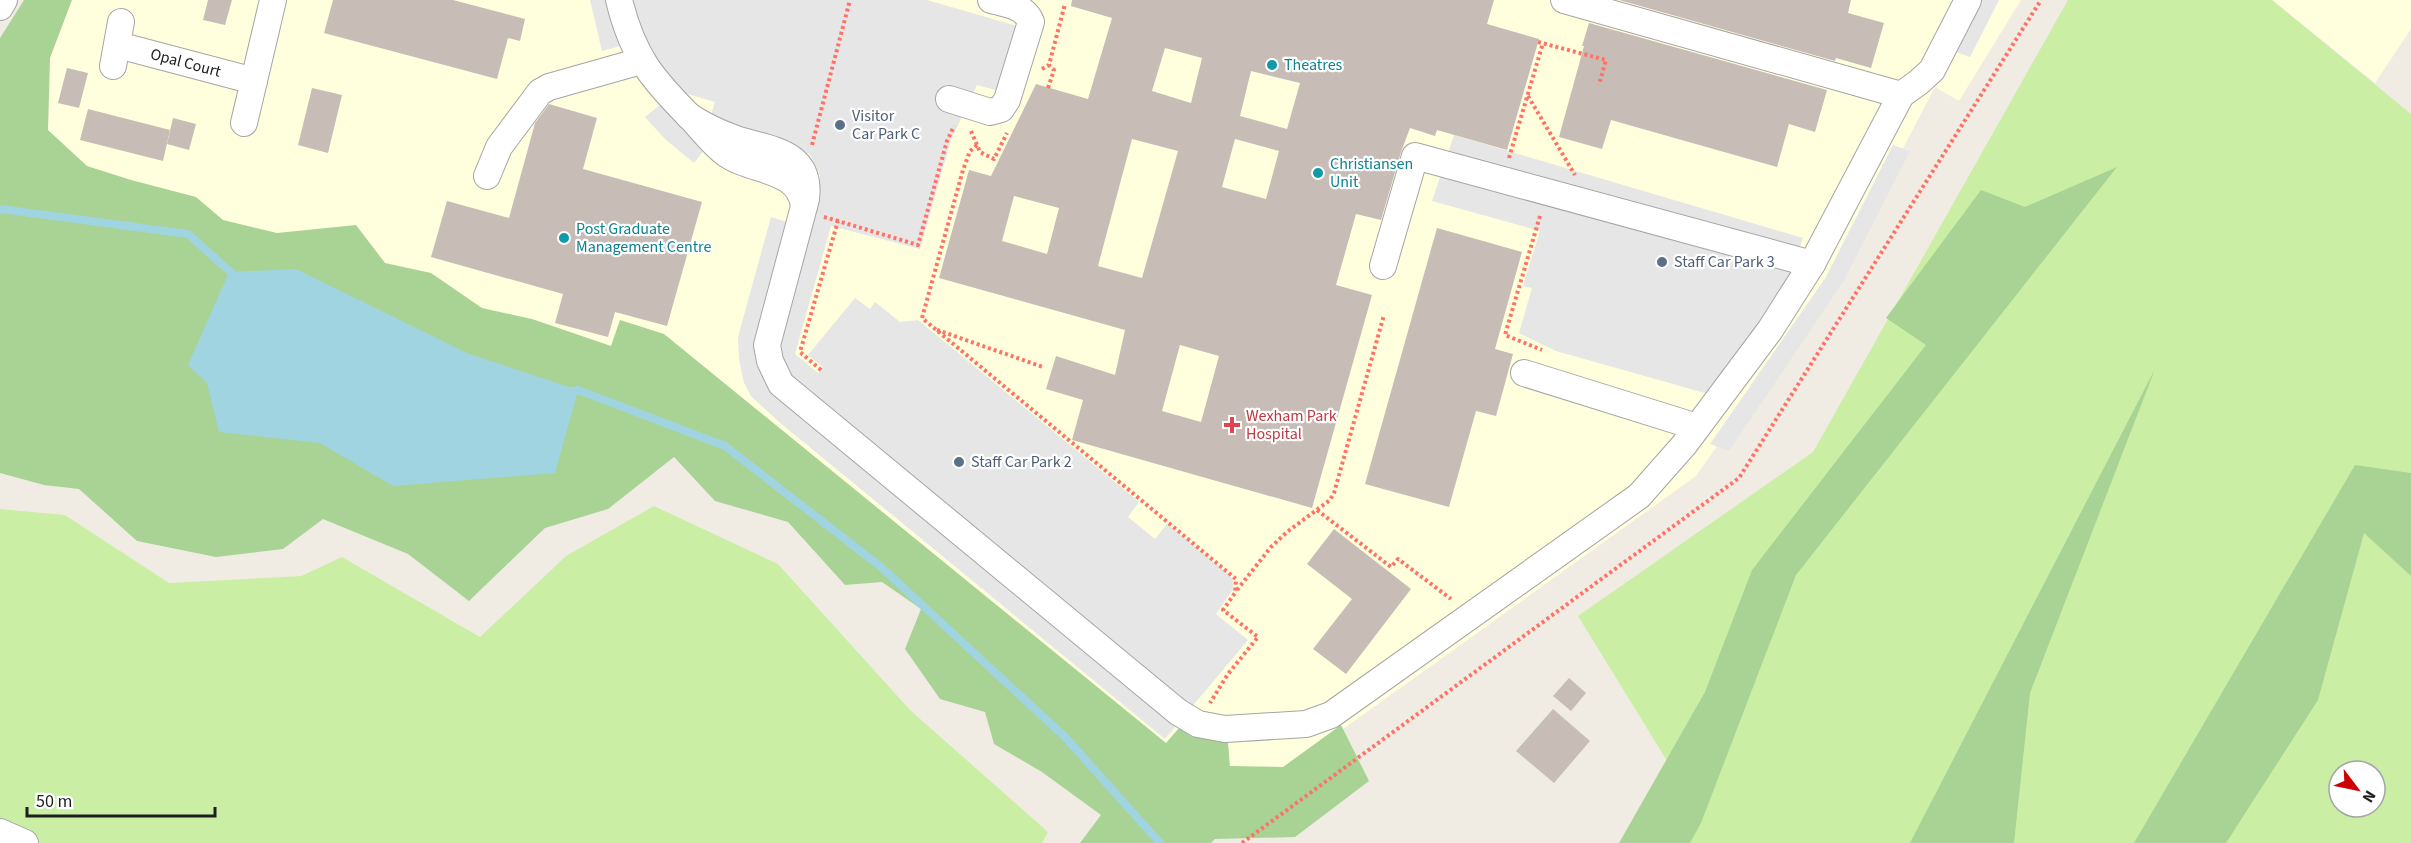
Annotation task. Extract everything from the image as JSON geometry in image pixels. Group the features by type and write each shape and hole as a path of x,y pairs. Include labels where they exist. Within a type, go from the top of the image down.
{"street":[{"path":"0,7 4,0"},
{"path":"243,123 273,0"},
{"path":"619,0 627,29 641,61 689,116 729,155 745,165 786,178 801,191 804,206 768,345 770,361 781,384 1188,720 1225,729 1306,724 1331,715 1639,496 1697,427 1770,330 1812,264 1901,95 1932,70 1968,0"},
{"path":"953,111 990,112 1001,109 1007,100 1031,22 1029,15 1023,11 991,0"},
{"path":"1564,0 1901,95"},
{"name":"Opal Court","path":"117,44 254,81"},
{"path":"487,176 499,147 540,92 549,87 641,61"},
{"path":"1383,266 1415,156 1812,264"},
{"path":"1524,373 1697,427"},
{"path":"0,832 25,843"}],"path":[{"path":"810,150 850,0"},
{"path":"1035,75 1049,65 1065,4"},
{"path":"1502,180 1540,43 1606,60 1599,85"},
{"path":"1048,88 1054,69 1049,65"},
{"path":"1527,96 1579,182 1574,199"},
{"path":"821,370 800,352 838,221 918,245 953,111"},
{"path":"968,125 980,152 994,159 1010,127"},
{"path":"977,145 969,151 922,318 1233,575 1237,583 1235,593"},
{"path":"1547,192 1505,335 1550,353 1553,359 1549,381"},
{"path":"1198,724 1223,681 1258,638 1223,610 1271,547 1330,500 1338,483 1384,315"},
{"path":"934,328 1043,367"},
{"path":"1317,510 1391,567 1398,559 1472,615"}],"shaded area":[{"name":"Wexham Park Hospital","path":"24,0 2021,0 1959,101 1935,87 1835,279 1696,476 1286,770 1158,772 669,374 0,150 0,38"},
{"path":"590,0 619,0 632,43 602,51"},
{"name":"Staff Car Park 2","path":"630,0 927,0 1017,26 999,91 977,85 951,140 920,249 831,226 795,354 818,373 823,367 808,355 855,298 870,309 875,302 900,322 918,320 1139,502 1128,517 1155,539 1167,524 1233,579 1233,589 1216,614 1248,640 1165,739 779,422 751,396 744,383 739,359 738,337 771,217 790,223 814,221 820,194 820,175 811,156 801,148 709,121 715,102 677,91 647,55"},
{"path":"1973,0 1999,0 1970,57 1948,49"},
{"path":"2272,0 2411,0 2411,29 2375,83"},
{"path":"670,97 712,140 694,163 665,139 645,117"},
{"name":"Staff Car Park 3","path":"1454,135 1803,238 1777,310 1712,395 1556,351 1519,333 1532,288 1523,286 1540,231 1432,201"},
{"path":"1893,145 1910,151 1843,282 1729,451 1710,444 1826,277"}],"green space":[{"path":"24,0 72,0 50,58 48,130 87,166 196,197 223,220 277,233 356,225 385,263 431,273 482,308 532,319 611,346 620,320 664,334 1166,743 1179,728 1191,736 1228,743 1230,766 1283,767 1341,725 1369,781 1295,837 1215,839 1211,843 1080,843 1101,815 1042,772 994,744 985,712 940,699 905,649 921,609 882,582 845,585 788,522 715,501 674,457 608,509 545,528 469,601 408,554 323,519 283,549 216,557 137,541 79,489 44,485 0,473 0,38"},
{"path":"2068,0 2272,0 2411,114 2411,843 1665,843 1696,808 1578,616 1813,452"},
{"path":"2117,167 1796,575 1701,823 1690,843 1619,843 1705,692 1752,570 1926,345 1886,318 1981,190 2025,207"},
{"path":"2155,369 2030,693 2014,843 1910,843"},
{"path":"2355,465 2411,473 2411,576 2364,533 2318,700 2226,843 2134,843"},
{"path":"654,506 778,564 910,710 1048,832 1042,843 20,843 0,822 0,509 65,515 169,583 301,576 342,557 480,637 566,556"}],"water":[{"path":"296,269 469,354 578,390 555,473 393,486 320,443 219,432 207,383 188,365 229,272"}],"building":[{"path":"208,0 232,0 225,25 203,20"},
{"path":"333,0 453,0 525,19 520,41 508,38 497,79 324,33"},
{"path":"1072,0 1494,0 1487,24 1539,39 1507,150 1437,130 1435,136 1410,128 1381,220 1356,214 1336,285 1372,295 1312,508 1072,440 1083,400 1046,389 1056,356 1115,375 1125,330 939,278 969,170 991,176 1036,84 1088,99 1112,18 1071,6","holes":["1165,48 1202,58 1191,103 1152,91","1251,71 1300,83 1287,129 1240,116","1132,139 1178,151 1142,278 1098,266","1235,139 1279,151 1266,199 1222,187","1014,196 1059,208 1047,254 1002,241","1180,345 1219,356 1201,422 1162,411"]},
{"path":"1619,0 1851,0 1848,13 1884,23 1871,68 1836,58 1835,61"},
{"path":"1589,23 1827,90 1815,132 1789,124 1777,167 1611,120 1602,149 1559,137"},
{"path":"67,68 88,73 79,108 58,103"},
{"path":"312,88 342,95 328,153 298,145"},
{"name":"Post Graduate Management Centre","path":"549,104 597,118 583,169 702,202 667,326 615,312 608,337 555,323 563,294 431,257 447,201 509,218 535,123"},
{"path":"88,109 170,130 163,161 80,140"},
{"path":"173,118 196,124 189,150 167,144"},
{"path":"1437,228 1522,252 1495,349 1513,354 1496,416 1476,411 1449,507 1365,484"},
{"path":"1334,529 1411,589 1346,674 1313,649 1352,599 1307,564"},
{"path":"1569,678 1586,693 1571,711 1553,696"},
{"path":"1553,709 1590,741 1554,783 1516,751"}],"waterway":[{"path":"0,209 188,234 235,276"},
{"path":"568,392 578,390 725,446 881,567 1065,737 1160,843"}],"place":[{"name":"Theatres","path":"1272,65"},
{"name":"Visitor Car Park C","path":"840,125"},
{"name":"Christiansen Unit","path":"1318,173"},
{"name":"Post Graduate Management Centre","path":"564,238"},
{"name":"Staff Car Park 3","path":"1662,262"},
{"name":"Wexham Park Hospital","path":"1232,425"},
{"name":"Staff Car Park 2","path":"959,462"}]}
